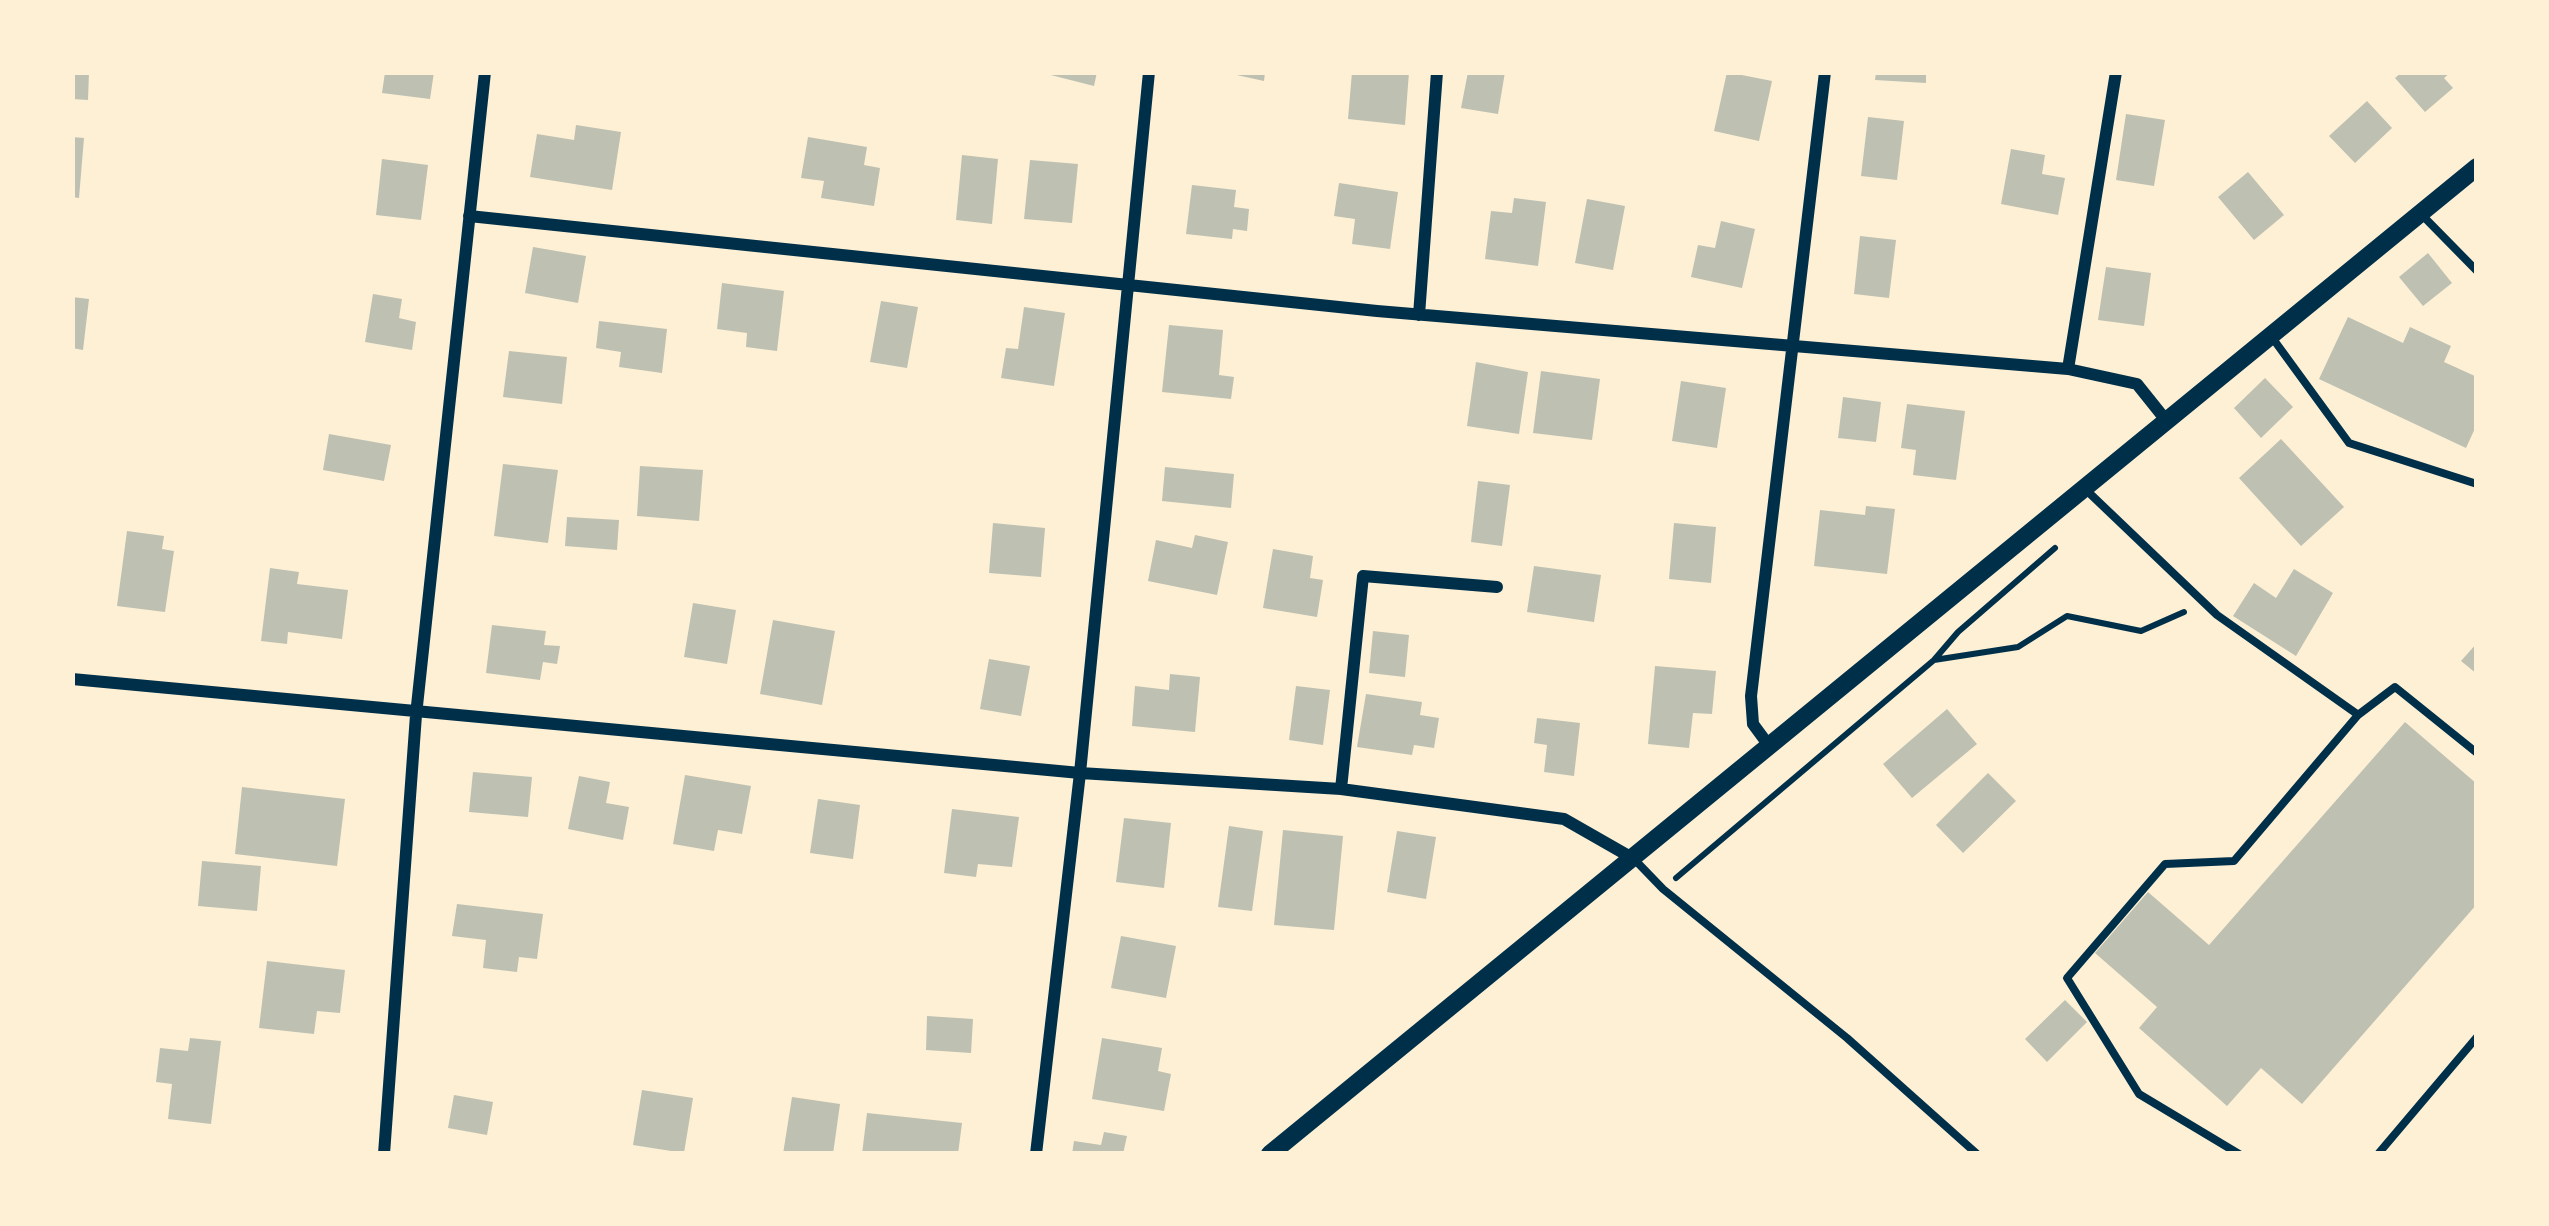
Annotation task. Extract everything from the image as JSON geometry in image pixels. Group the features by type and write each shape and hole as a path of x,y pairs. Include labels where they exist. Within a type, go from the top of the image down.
{"street":[{"path":"384,1154 416,715 485,72"},
{"path":"1036,1154 1080,773 1149,72"},
{"path":"1419,315 1437,72"},
{"path":"1766,743 1753,724 1750,696 1826,72"},
{"path":"2068,369 2116,72"},
{"path":"1270,1154 1636,860 1766,743 2477,167"},
{"path":"469,216 1419,315 2068,369 2137,384 2164,419"},
{"path":"1341,789 1363,576 1497,587"},
{"path":"72,680 1080,773 1341,789 1564,819 1636,860"}],"lane":[{"path":"2420,213 2477,271"},
{"path":"2270,335 2348,442 2477,484"},
{"path":"2082,486 2204,603 2358,715"},
{"path":"2240,1154 2138,1094 2068,978 2165,864 2234,861 2358,715 2396,687 2477,753"},
{"path":"1636,860 1663,889 1847,1038 1977,1154"},
{"path":"2378,1154 2477,1037"}],"path":[{"path":"1663,889 1934,660 1958,632 2104,507"},
{"path":"1934,660 2018,647 2068,616 2141,631 2204,603"}],"building":[{"path":"72,72 89,72 88,100 72,99"},
{"path":"385,72 434,72 430,99 382,93"},
{"path":"1039,72 1097,72 1094,86"},
{"path":"1223,72 1265,72 1264,81"},
{"path":"1352,72 1409,72 1405,125 1348,119"},
{"path":"1468,72 1505,72 1498,114 1461,108"},
{"path":"1727,72 1772,81 1759,141 1714,131"},
{"path":"1876,72 1926,72 1926,83 1875,80"},
{"path":"2402,72 2451,72 2444,78 2453,88 2425,112 2395,78"},
{"path":"2367,101 2392,128 2355,163 2329,136"},
{"path":"2126,114 2165,120 2154,186 2116,180"},
{"path":"1868,117 1904,121 1897,180 1861,176"},
{"path":"576,125 621,132 612,190 530,177 537,134 574,140"},
{"path":"72,137 84,138 79,198 72,197"},
{"path":"808,137 867,147 864,165 880,168 874,206 821,198 824,181 801,178"},
{"path":"2011,149 2045,155 2042,174 2065,178 2058,215 2001,204"},
{"path":"962,155 998,159 992,224 956,220"},
{"path":"382,159 428,165 421,220 376,215"},
{"path":"1030,160 1078,164 1072,223 1024,219"},
{"path":"2248,172 2284,215 2254,240 2218,197"},
{"path":"1339,183 1398,192 1390,249 1352,244 1355,219 1334,216"},
{"path":"1192,185 1236,190 1234,207 1249,209 1247,231 1233,229 1232,239 1186,234"},
{"path":"1514,198 1546,202 1538,266 1485,259 1491,211 1512,213"},
{"path":"1587,199 1625,206 1613,270 1575,263"},
{"path":"1721,221 1755,229 1742,288 1691,277 1698,245 1715,248"},
{"path":"1860,236 1896,240 1889,298 1854,294"},
{"path":"533,247 586,256 578,303 525,293"},
{"path":"2428,253 2452,283 2423,306 2399,277"},
{"path":"2106,267 2151,273 2144,326 2098,320"},
{"path":"722,283 784,291 777,351 746,347 747,333 717,329"},
{"path":"373,294 402,299 399,318 416,322 412,350 365,342"},
{"path":"72,297 89,299 83,350 72,348"},
{"path":"881,301 918,307 907,368 870,362"},
{"path":"1024,307 1065,313 1054,386 1001,378 1006,348 1018,349"},
{"path":"2348,317 2403,343 2410,327 2451,346 2444,362 2477,377 2477,424 2466,448 2319,379"},
{"path":"599,321 667,329 662,373 619,367 621,352 596,348"},
{"path":"1169,325 1223,330 1219,375 1234,377 1231,399 1162,392"},
{"path":"509,351 567,357 562,404 503,397"},
{"path":"1476,362 1528,372 1519,434 1467,426"},
{"path":"1541,371 1600,379 1592,440 1533,433"},
{"path":"2265,378 2293,407 2261,438 2234,408"},
{"path":"1681,381 1726,388 1717,448 1672,441"},
{"path":"1843,397 1881,402 1876,442 1838,438"},
{"path":"1907,404 1965,411 1956,480 1913,475 1916,450 1901,448"},
{"path":"329,434 391,445 384,481 323,470"},
{"path":"2281,439 2344,507 2301,546 2239,478"},
{"path":"503,464 558,470 548,543 494,536"},
{"path":"640,466 703,470 699,521 637,516"},
{"path":"1165,467 1234,474 1231,508 1162,501"},
{"path":"1478,481 1510,485 1502,546 1471,542"},
{"path":"1866,506 1895,509 1887,574 1814,566 1820,510 1865,515"},
{"path":"567,517 619,520 617,550 565,546"},
{"path":"993,523 1045,528 1041,577 989,573"},
{"path":"1674,523 1716,527 1711,583 1669,579"},
{"path":"127,531 164,536 162,549 174,551 165,612 117,606"},
{"path":"1195,535 1228,542 1217,595 1148,581 1156,540 1192,548"},
{"path":"1273,549 1313,556 1310,578 1323,580 1317,617 1263,608"},
{"path":"1534,566 1601,575 1594,622 1527,612"},
{"path":"270,568 299,572 297,584 348,590 342,639 288,632 287,644 261,641"},
{"path":"2294,569 2333,593 2296,656 2233,616 2254,583 2276,598"},
{"path":"693,603 736,610 727,664 684,657"},
{"path":"773,620 835,631 822,705 760,694"},
{"path":"492,625 546,631 544,645 560,646 557,664 543,662 540,680 486,673"},
{"path":"1373,631 1409,635 1405,677 1369,673"},
{"path":"2477,643 2477,674 2461,661"},
{"path":"989,659 1030,666 1021,716 980,709"},
{"path":"1655,666 1716,671 1712,714 1693,713 1689,748 1648,744"},
{"path":"1170,674 1200,677 1195,732 1132,726 1135,686 1169,690"},
{"path":"1296,686 1330,690 1323,745 1289,740"},
{"path":"1366,694 1422,702 1420,715 1439,718 1434,748 1414,745 1412,755 1357,747"},
{"path":"1947,709 1977,744 1912,798 1883,764"},
{"path":"1537,718 1580,723 1574,776 1544,772 1547,745 1534,743"},
{"path":"2405,722 2477,784 2477,904 2302,1104 2261,1068 2227,1106 2139,1028 2157,1007 2095,953 2148,892 2209,945"},
{"path":"473,772 532,777 528,817 469,812"},
{"path":"1988,773 2016,801 1963,853 1936,825"},
{"path":"685,775 751,786 742,834 718,830 714,851 673,844"},
{"path":"579,776 610,782 606,803 629,807 623,840 568,829"},
{"path":"242,787 345,799 337,866 235,854"},
{"path":"818,799 860,805 853,859 810,853"},
{"path":"952,809 1019,817 1012,867 978,864 976,877 944,873"},
{"path":"1124,818 1171,823 1164,888 1116,882"},
{"path":"1229,826 1263,831 1252,911 1218,907"},
{"path":"1283,830 1343,836 1334,930 1274,925"},
{"path":"1397,831 1436,837 1426,899 1387,892"},
{"path":"202,861 261,866 257,911 198,906"},
{"path":"457,904 543,914 537,959 519,957 517,972 483,968 486,940 452,936"},
{"path":"1121,936 1176,946 1166,998 1111,988"},
{"path":"267,961 345,970 340,1013 317,1011 314,1034 259,1028"},
{"path":"2065,1000 2087,1022 2047,1062 2025,1039"},
{"path":"927,1016 973,1019 971,1053 926,1050"},
{"path":"190,1038 221,1041 211,1124 168,1119 172,1084 156,1082 160,1048 188,1051"},
{"path":"1102,1038 1162,1048 1158,1071 1171,1074 1164,1111 1092,1099"},
{"path":"642,1090 693,1098 684,1153 633,1145"},
{"path":"454,1095 493,1102 487,1135 448,1128"},
{"path":"792,1097 840,1104 833,1154 783,1154"},
{"path":"867,1113 962,1123 958,1154 862,1154"},
{"path":"1104,1132 1127,1136 1123,1154 1072,1154 1074,1141 1101,1145"}]}
